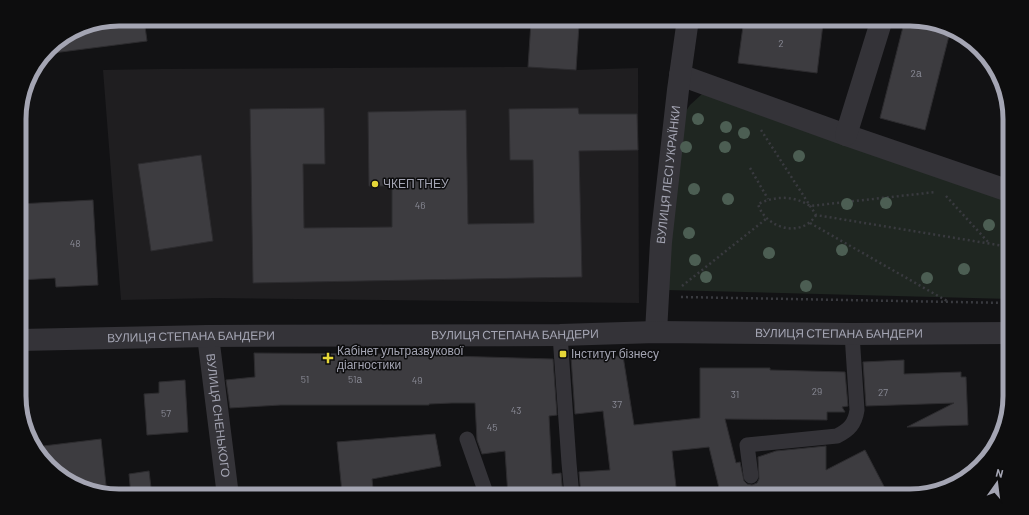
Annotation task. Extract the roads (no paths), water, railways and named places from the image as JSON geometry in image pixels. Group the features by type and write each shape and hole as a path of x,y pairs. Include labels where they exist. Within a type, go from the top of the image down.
{"street":[{"name":"ВУЛИЦЯ ЛЕСІ УКРАЇНКИ","path":"656,332 664,296 661,242 687,26"},
{"path":"846,135 880,26"},
{"path":"680,75 846,135 1003,189"},
{"name":"ВУЛИЦЯ СТЕПАНА БАНДЕРИ","path":"26,340 208,336 560,335 656,332 852,334 1003,333"},
{"name":"ВУЛИЦЯ СНЕНЬКОГО","path":"208,336 227,489"}],"lane":[{"path":"751,476 747,445 837,436 846,432 853,425 857,410 852,334"},
{"path":"560,335 571,489"},
{"path":"467,439 485,489"}],"place":[{"name":"ЧКЕП ТНЕУ","path":"375,184"},
{"name":"Інститут бізнесу","path":"563,354"},
{"name":"Кабінет ультразвукової діагностики","path":"328,358"}]}
